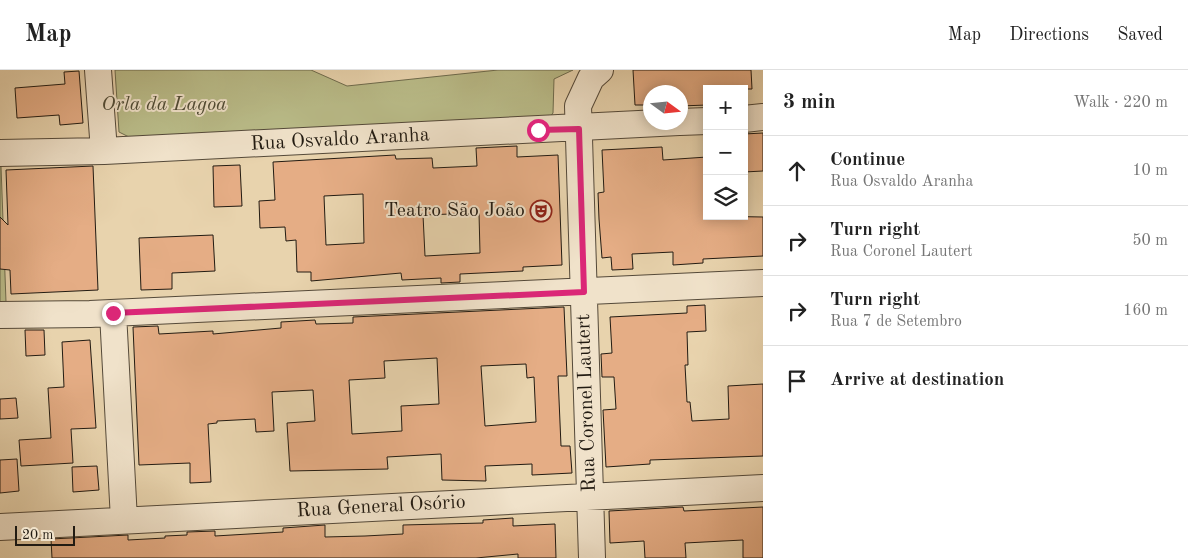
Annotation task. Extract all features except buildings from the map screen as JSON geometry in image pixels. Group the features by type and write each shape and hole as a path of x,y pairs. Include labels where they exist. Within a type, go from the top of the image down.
{"street":[{"path":"98,70 104,151"},
{"name":"Rua Coronel Lautert","path":"592,558 578,106 591,78 600,70"},
{"path":"748,118 763,117"},
{"name":"Rua Osvaldo Aranha","path":"688,122 703,121"},
{"name":"Rua Osvaldo Aranha","path":"0,153 104,151 643,125"},
{"path":"0,316 113,313 763,283"},
{"path":"113,313 124,520"},
{"name":"Rua General Osório","path":"0,526 763,488"}],"green space":[{"name":"Orla da Lagoa","path":"115,70 311,70 347,86 498,70 573,70 554,79 553,113 547,121 139,142 119,132"},
{"path":"1,166 6,302 0,302"}],"place":[{"name":"Teatro São João","path":"541,211"}],"route":[{"path":"113,313 584,292 579,129 538,130"}]}
